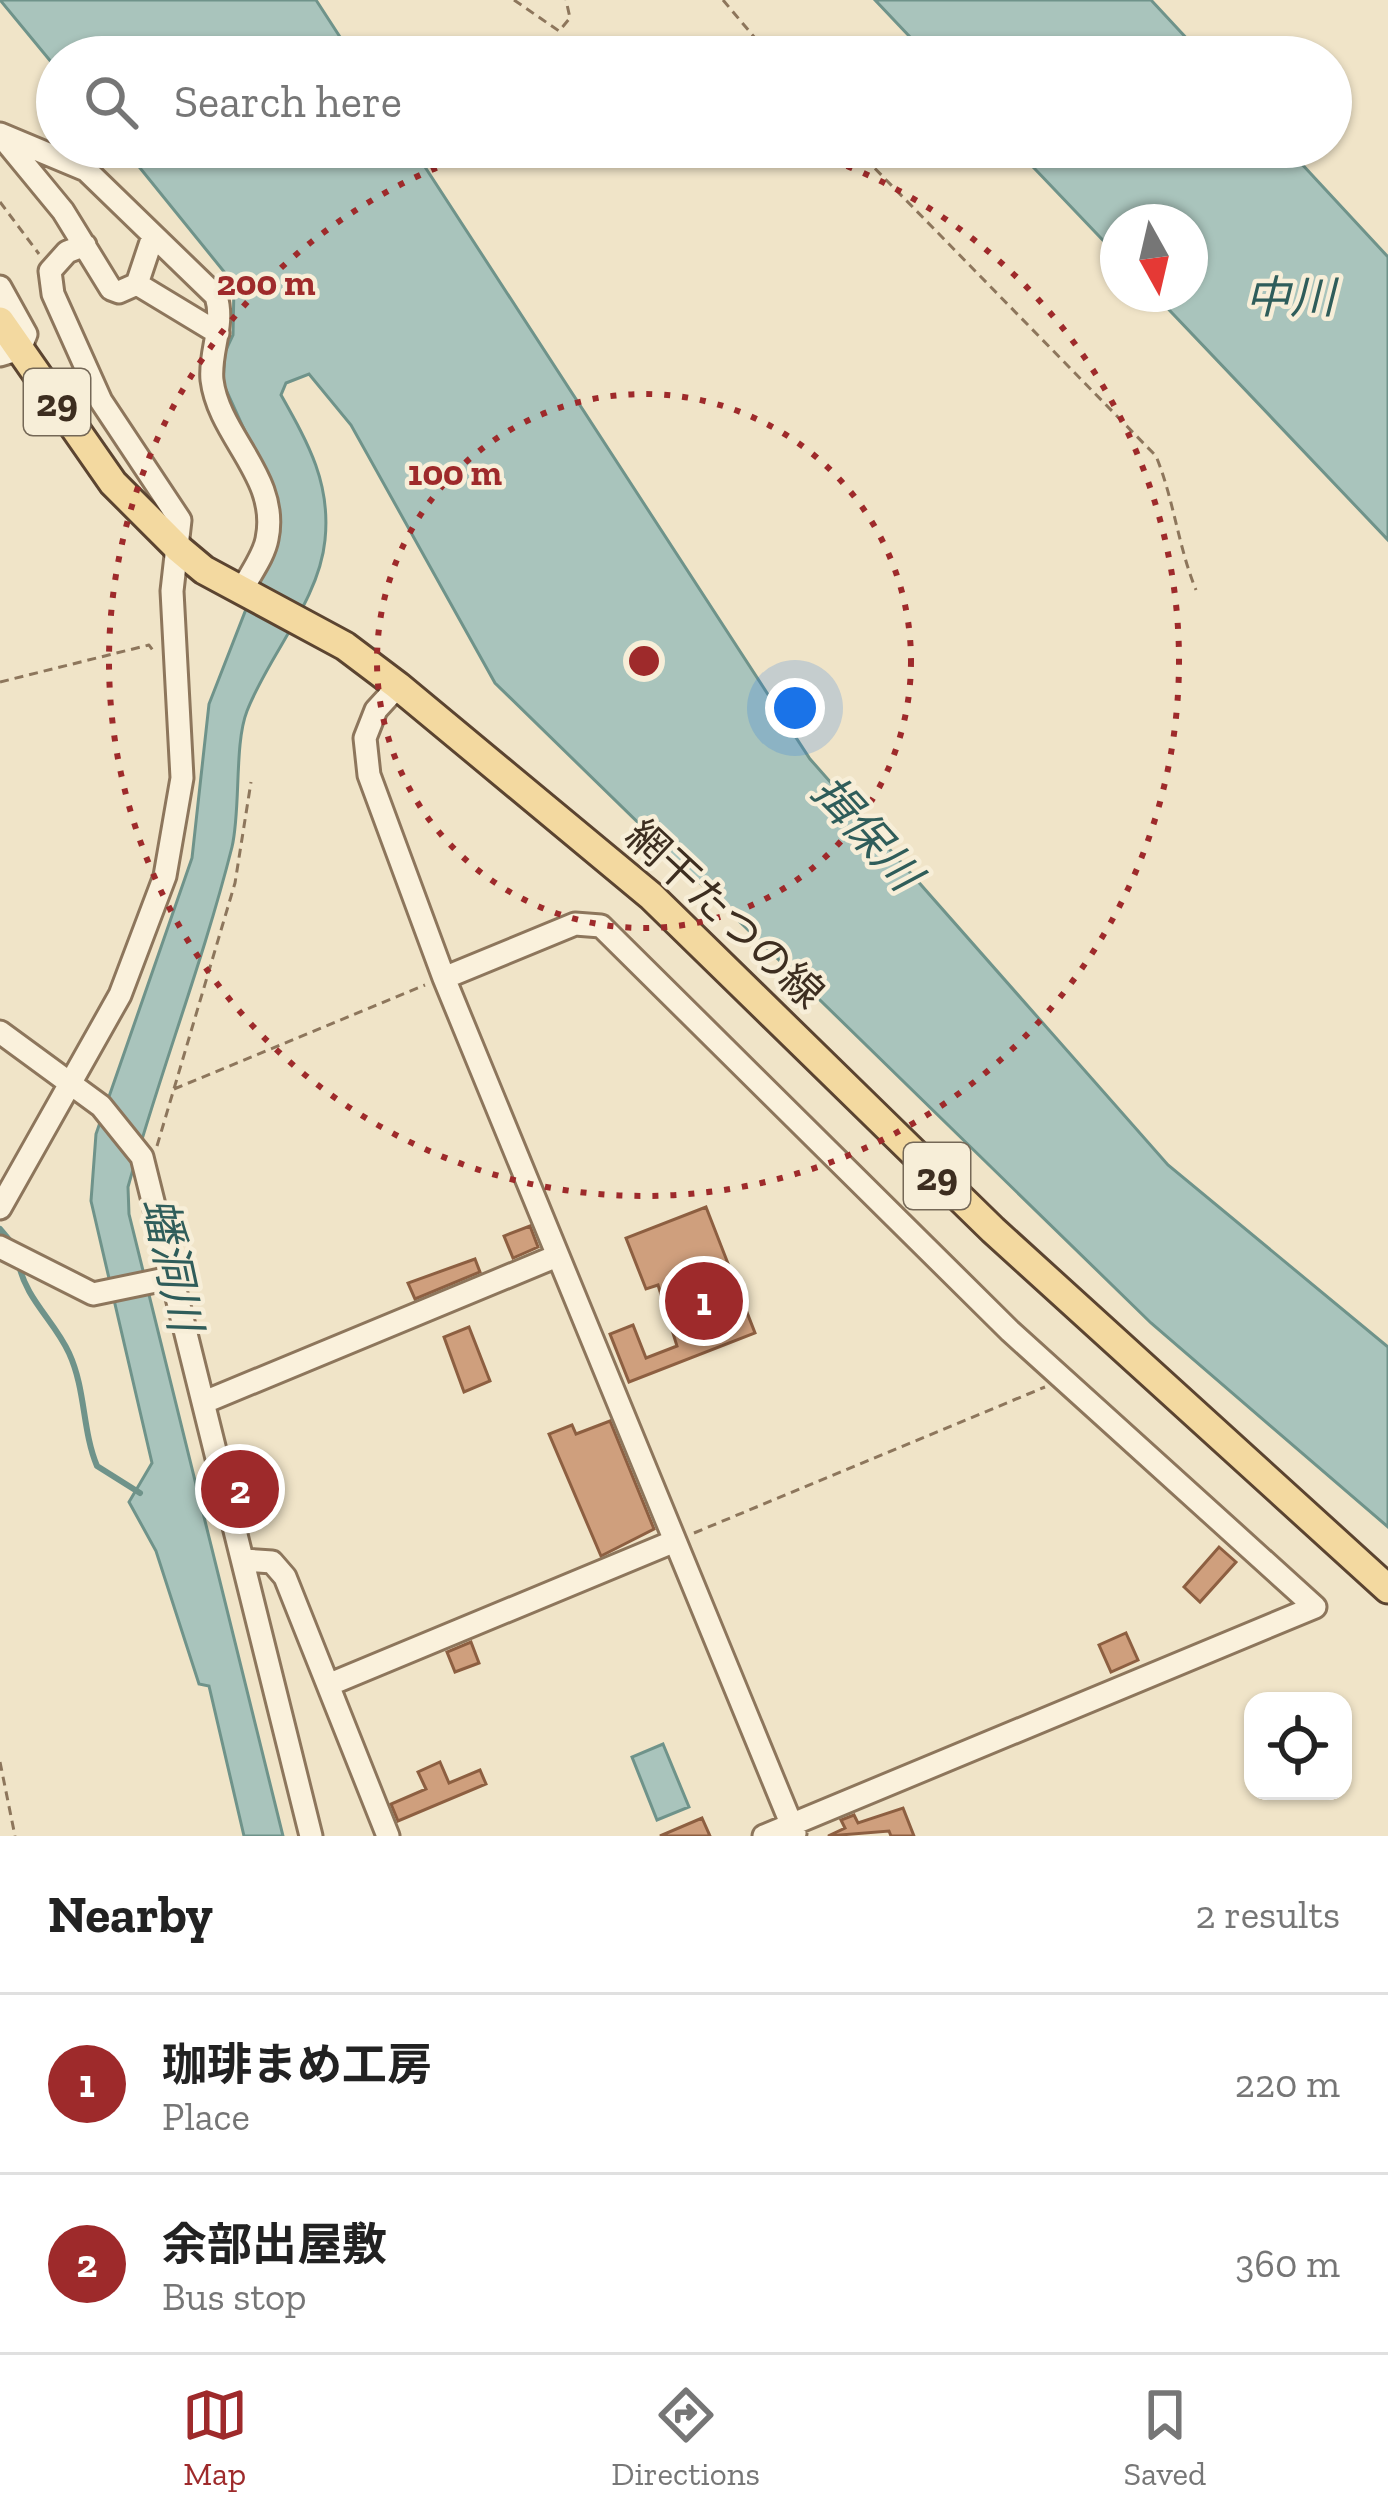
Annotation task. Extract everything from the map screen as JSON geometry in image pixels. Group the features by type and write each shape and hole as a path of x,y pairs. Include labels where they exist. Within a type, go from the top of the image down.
{"main road":[{"name":"網干たつの線","path":"0,321 10,352 113,483 179,549 344,646 651,896 993,1230 1388,1589"}],"street":[{"path":"0,135 85,245 111,289 119,292 137,284 152,239"},
{"path":"0,135 36,150"},
{"path":"81,168 216,296 221,311 212,378 218,405 261,481 269,522 267,544 242,590"},
{"path":"0,1208 74,1085 120,995 176,834 182,734 172,591 180,520 101,401 53,294 50,271 67,252 85,245"},
{"path":"137,284 218,333"},
{"path":"0,286 26,334 10,352"},
{"path":"398,686 376,710 365,738 369,775 444,978 794,1830"},
{"path":"444,978 574,924 601,926 1063,1379 1315,1607 794,1830 764,1836"},
{"path":"0,1032 101,1106 134,1141 149,1177 311,1836"},
{"path":"0,1247 93,1294 175,1276"},
{"path":"207,1401 557,1256"},
{"path":"328,1685 675,1541"},
{"path":"245,1560 266,1559 278,1566 388,1836"}],"path":[{"path":"514,0 560,31 569,18 566,0"},
{"path":"723,0 753,36"},
{"path":"875,168 1156,456 1169,489 1180,551 1196,590"},
{"path":"0,202 50,271"},
{"path":"0,682 149,645 156,656"},
{"path":"149,1177 235,883 251,782"},
{"path":"173,1089 444,978"},
{"path":"675,1541 1063,1379"},
{"path":"0,1762 15,1836"}],"water":[{"path":"0,0 316,0 339,36 36,36 36,44"},
{"path":"875,0 1151,0 1184,36 909,36"},
{"name":"揖保川","path":"140,168 426,168 810,759 1168,1165 1388,1347 1388,1527 1151,1323 495,683 351,425 309,374 286,383 281,395 321,482 326,519 321,563 247,711 240,741 232,847 128,1187 129,1214 283,1836 244,1836 209,1686 199,1684 156,1551 129,1502 152,1463 91,1201 96,1134 192,858 209,704 257,581 271,559 253,449 223,383 225,352 233,335 234,284"},
{"name":"中川","path":"1034,168 1305,168 1388,257 1388,540 1171,312 1208,312 1208,204 1100,204 1100,237"},
{"path":"663,1744 689,1807 657,1820 632,1757"}],"building":[{"path":"706,1207 755,1333 629,1382 610,1334 633,1325 646,1358 677,1346 658,1285 646,1289 626,1238"},
{"path":"530,1226 538,1247 513,1258 504,1236"},
{"path":"475,1259 480,1272 415,1299 408,1283"},
{"path":"469,1327 490,1381 464,1392 444,1337"},
{"path":"610,1421 654,1529 601,1556 549,1434 572,1425 576,1434"},
{"path":"1219,1547 1236,1562 1200,1602 1184,1587"},
{"path":"1126,1633 1138,1660 1111,1672 1099,1645"},
{"path":"471,1642 479,1663 455,1672 447,1652"},
{"path":"440,1762 449,1783 480,1770 486,1784 398,1821 391,1804 426,1789 418,1772"},
{"path":"903,1808 914,1836 891,1836 889,1831 828,1836 845,1828 841,1820 854,1815 858,1823"},
{"path":"702,1818 710,1836 660,1836"}],"waterway":[{"path":"0,1229 16,1248"},
{"path":"18,1261 27,1287 63,1341 74,1367 97,1466 140,1493"}],"place":[{"name":"珈琲まめ工房","path":"704,1301"},
{"name":"余部出屋敷","path":"240,1489"}],"water label":[{"name":"蟠洞川","path":"172,1264"}]}
